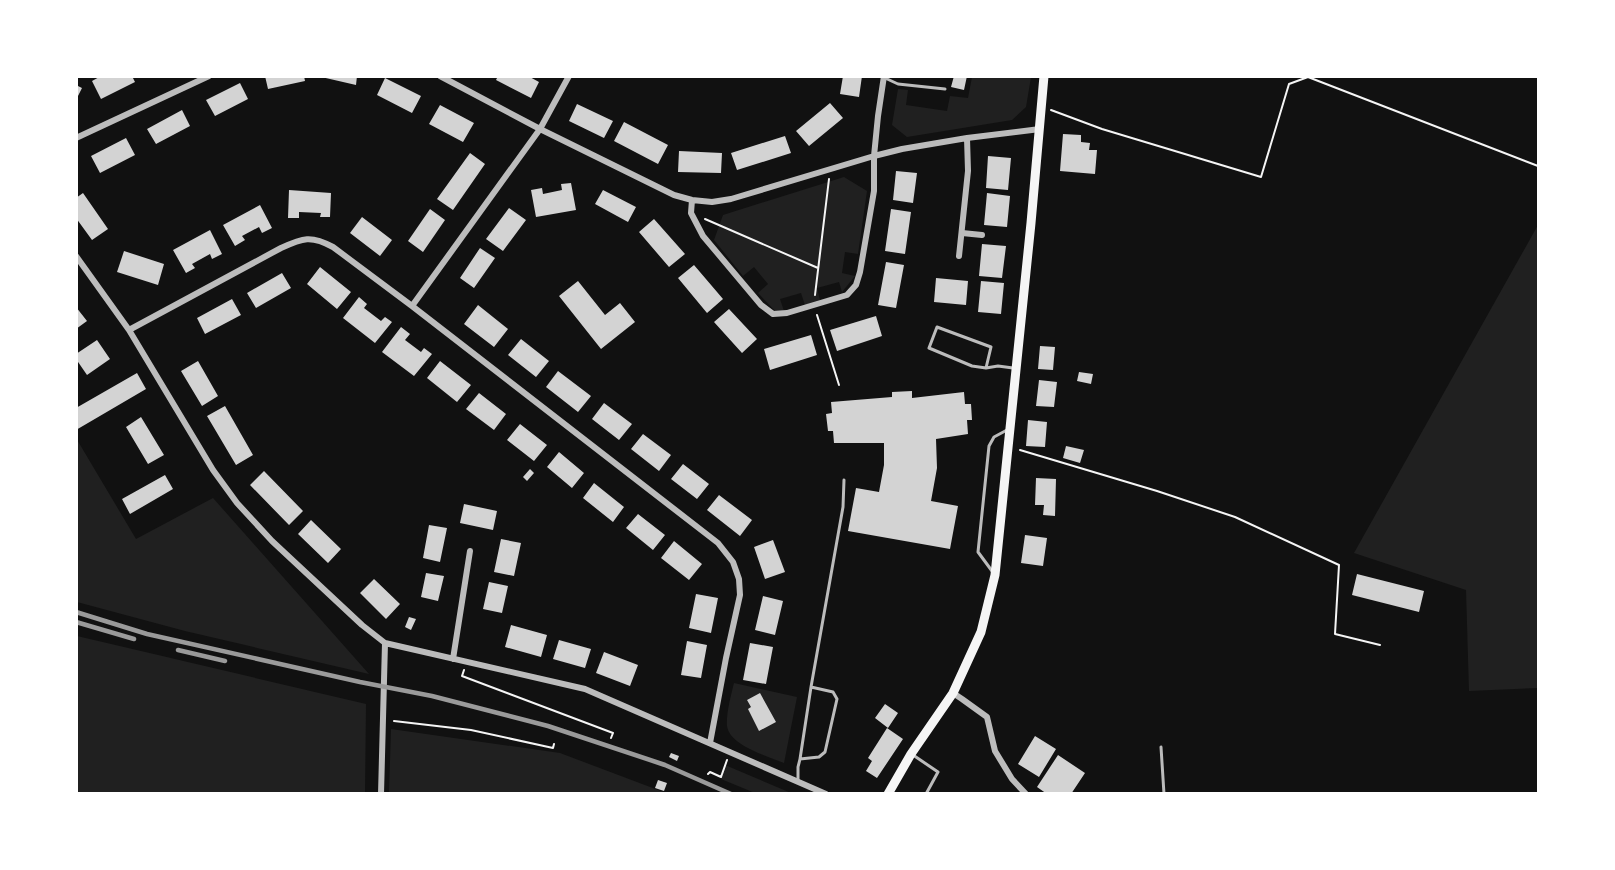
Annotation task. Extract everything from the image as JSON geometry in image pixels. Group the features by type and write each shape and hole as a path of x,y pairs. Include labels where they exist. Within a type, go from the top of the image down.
{"main road":[{"path":"888,794 910,754 952,693 981,632 995,575 1044,76"}],"street":[{"path":"76,138 209,76"},
{"path":"440,76 540,129 674,195 712,202 730,199 902,149 1040,129"},
{"path":"412,306 540,129 568,76"},
{"path":"692,200 691,213 703,236 761,305 773,314 787,313 847,296 856,285 860,272 874,191 874,156 884,77"},
{"path":"959,256 968,171 967,138"},
{"path":"962,232 982,235"},
{"path":"129,330 299,240 319,240 333,247 718,543 733,562 739,579 741,595 710,743"},
{"path":"76,256 129,330 213,470 237,503 272,541 362,625 385,643 585,689 826,794"},
{"path":"453,659 470,551"},
{"path":"381,794 385,643"},
{"path":"952,693 987,717 995,751 1012,779 1026,794"}],"lane":[{"path":"884,77 898,84 945,89"},
{"path":"986,368 991,347 937,327 929,348 972,366 986,368 998,366 1017,368"},
{"path":"995,575 978,552 989,446 994,437 1010,428"},
{"path":"798,782 798,767 811,687 843,507 844,480"},
{"path":"800,759 819,757 825,752 837,699 833,692 811,687"},
{"path":"1161,747 1164,794"},
{"path":"910,754 938,772 926,794"}],"path":[{"path":"1052,110 1102,129 1262,177 1289,84 1308,76 1539,166"},
{"path":"830,170 813,305 839,384"},
{"path":"691,213 818,268"},
{"path":"1008,448 1157,491 1235,517 1339,564 1335,634 1380,645"},
{"path":"465,661 462,676 612,733 612,738"},
{"path":"382,720 471,730 553,748 554,744"},
{"path":"708,774 710,772 721,777 725,765"}],"shaded area":[{"path":"972,77 1031,77 1026,107 1012,120 907,137 892,125 898,89 908,90 906,105 947,111 950,96 968,98"},
{"path":"844,177 867,191 858,254 845,252 842,273 855,276 842,292 839,282 817,288 820,300 805,305 801,293 780,299 784,311 776,312 758,293 768,284 754,267 743,276 714,240 723,215"},
{"path":"1538,225 1538,688 1469,691 1466,590 1354,553"},
{"path":"76,438 136,539 213,498 369,674 185,631 77,602"},
{"path":"77,636 366,704 365,793 77,793"},
{"path":"734,683 797,697 784,763 742,745 730,733 727,716"},
{"path":"391,729 560,753 666,793 389,793"},
{"path":"725,765 791,793 755,793 721,779"}],"building":[{"path":"101,76 132,76 135,82 101,99 92,81"},
{"path":"265,76 304,76 305,81 268,89"},
{"path":"317,76 357,76 356,85"},
{"path":"498,76 528,76 539,82 531,98 496,80"},
{"path":"843,76 862,76 859,97 840,94"},
{"path":"954,76 967,76 964,90 951,87"},
{"path":"385,78 421,96 412,113 377,95"},
{"path":"240,83 248,99 215,116 206,100"},
{"path":"76,85 82,88 76,100"},
{"path":"830,103 843,118 809,146 796,131"},
{"path":"577,104 613,121 604,138 569,121"},
{"path":"440,105 474,123 463,142 429,124"},
{"path":"182,110 190,126 156,144 147,129"},
{"path":"624,122 668,145 658,164 614,141"},
{"path":"1063,134 1081,135 1081,142 1090,143 1089,150 1097,150 1095,174 1060,171"},
{"path":"785,136 791,153 737,170 731,153"},
{"path":"126,138 135,155 100,173 91,156"},
{"path":"679,151 722,153 721,173 678,172"},
{"path":"470,153 485,164 453,210 437,199"},
{"path":"988,156 1011,158 1008,190 986,188"},
{"path":"896,171 917,173 913,203 893,200"},
{"path":"571,183 576,210 536,217 531,190 542,188 543,194 562,190 561,184"},
{"path":"289,190 331,193 330,217 320,217 321,213 299,212 299,218 288,218"},
{"path":"603,190 636,207 628,222 595,204"},
{"path":"83,193 108,229 92,240 76,218 76,198"},
{"path":"987,193 1010,196 1007,227 984,225"},
{"path":"260,205 272,228 262,233 259,227 242,236 245,240 235,246 223,225"},
{"path":"509,208 526,220 503,251 486,239"},
{"path":"430,209 445,220 423,252 408,241"},
{"path":"891,209 911,212 905,254 885,251"},
{"path":"362,217 392,240 380,256 350,233"},
{"path":"654,219 685,254 669,267 639,232"},
{"path":"210,230 222,254 212,259 210,254 192,264 195,268 186,273 173,250"},
{"path":"982,244 1006,246 1002,278 979,276"},
{"path":"480,248 495,258 474,288 460,278"},
{"path":"124,251 164,264 158,285 117,272"},
{"path":"886,262 904,265 896,308 878,305"},
{"path":"694,265 723,299 707,313 678,278"},
{"path":"320,267 351,292 337,309 307,284"},
{"path":"282,273 291,288 256,308 247,293"},
{"path":"936,278 968,281 966,305 934,302"},
{"path":"578,281 605,315 620,303 635,322 601,349 559,296"},
{"path":"981,281 1004,283 1001,314 978,312"},
{"path":"359,297 367,304 364,308 381,321 385,317 392,322 375,343 343,318"},
{"path":"232,299 241,315 205,334 197,318"},
{"path":"478,305 508,329 494,347 464,324"},
{"path":"76,307 87,321 76,329"},
{"path":"729,309 757,339 742,353 714,322"},
{"path":"876,316 882,336 837,351 830,330"},
{"path":"401,327 410,334 405,340 421,352 424,348 432,354 414,376 382,352"},
{"path":"811,335 817,355 770,370 764,349"},
{"path":"521,339 549,361 536,377 508,355"},
{"path":"97,340 110,359 87,375 76,359 76,354"},
{"path":"1040,346 1055,347 1053,370 1038,369"},
{"path":"198,361 218,396 202,406 181,371"},
{"path":"440,361 471,385 457,402 427,378"},
{"path":"558,371 591,396 578,412 546,387"},
{"path":"1079,372 1093,374 1091,384 1077,381"},
{"path":"137,373 146,389 76,430 76,408"},
{"path":"1039,380 1057,382 1054,407 1036,406"},
{"path":"912,391 912,398 964,392 965,404 971,404 972,420 967,420 968,434 936,439 937,468 931,501 958,506 950,549 848,531 856,488 879,492 884,465 884,443 834,443 833,431 828,431 826,414 832,413 831,402 892,397 892,392"},
{"path":"479,393 506,414 494,430 466,409"},
{"path":"604,403 632,424 619,440 592,419"},
{"path":"225,406 253,455 236,465 207,416"},
{"path":"141,417 164,455 148,464 126,427"},
{"path":"1028,420 1047,422 1045,447 1026,446"},
{"path":"520,424 547,445 534,461 507,440"},
{"path":"643,434 671,455 659,471 631,449"},
{"path":"1066,446 1084,450 1080,463 1063,458"},
{"path":"559,452 584,473 572,488 547,467"},
{"path":"683,464 709,484 697,499 671,479"},
{"path":"530,469 534,473 527,481 523,477"},
{"path":"264,471 303,511 289,525 250,485"},
{"path":"165,475 173,489 130,514 122,499"},
{"path":"1036,478 1056,479 1055,516 1043,515 1044,505 1035,505"},
{"path":"594,483 624,507 613,522 583,498"},
{"path":"719,495 752,520 740,536 707,510"},
{"path":"464,504 497,511 493,530 460,523"},
{"path":"638,514 665,535 653,550 626,528"},
{"path":"311,520 341,549 328,563 298,534"},
{"path":"429,525 447,528 440,562 423,558"},
{"path":"1025,535 1047,538 1043,566 1021,563"},
{"path":"501,539 521,543 514,576 494,572"},
{"path":"773,540 785,572 765,579 754,547"},
{"path":"674,541 702,564 689,580 661,558"},
{"path":"426,573 444,576 438,601 421,597"},
{"path":"1357,574 1424,591 1419,612 1352,595"},
{"path":"374,579 400,604 386,619 360,593"},
{"path":"489,582 508,586 502,613 483,609"},
{"path":"696,594 718,598 711,633 689,628"},
{"path":"763,596 783,601 775,635 755,630"},
{"path":"409,617 416,619 411,630 405,627"},
{"path":"511,625 547,635 541,657 505,647"},
{"path":"559,640 591,649 585,668 553,659"},
{"path":"687,641 707,645 701,678 681,675"},
{"path":"750,643 773,647 766,684 743,680"},
{"path":"604,652 638,665 630,686 596,673"},
{"path":"760,693 776,722 759,731 748,709 751,707 747,700"},
{"path":"885,704 898,713 888,728 875,718"},
{"path":"887,728 903,739 877,778 866,771 872,761 868,758"},
{"path":"1035,736 1056,749 1039,777 1018,764"},
{"path":"671,753 679,756 677,761 669,757"},
{"path":"1058,755 1085,773 1071,794 1047,794 1037,787"},
{"path":"658,780 667,783 664,791 655,788"}],"railway":[{"path":"76,612 147,634 432,696 548,726 665,765 731,794"},
{"path":"76,622 134,639"},
{"path":"178,650 225,661"}]}
